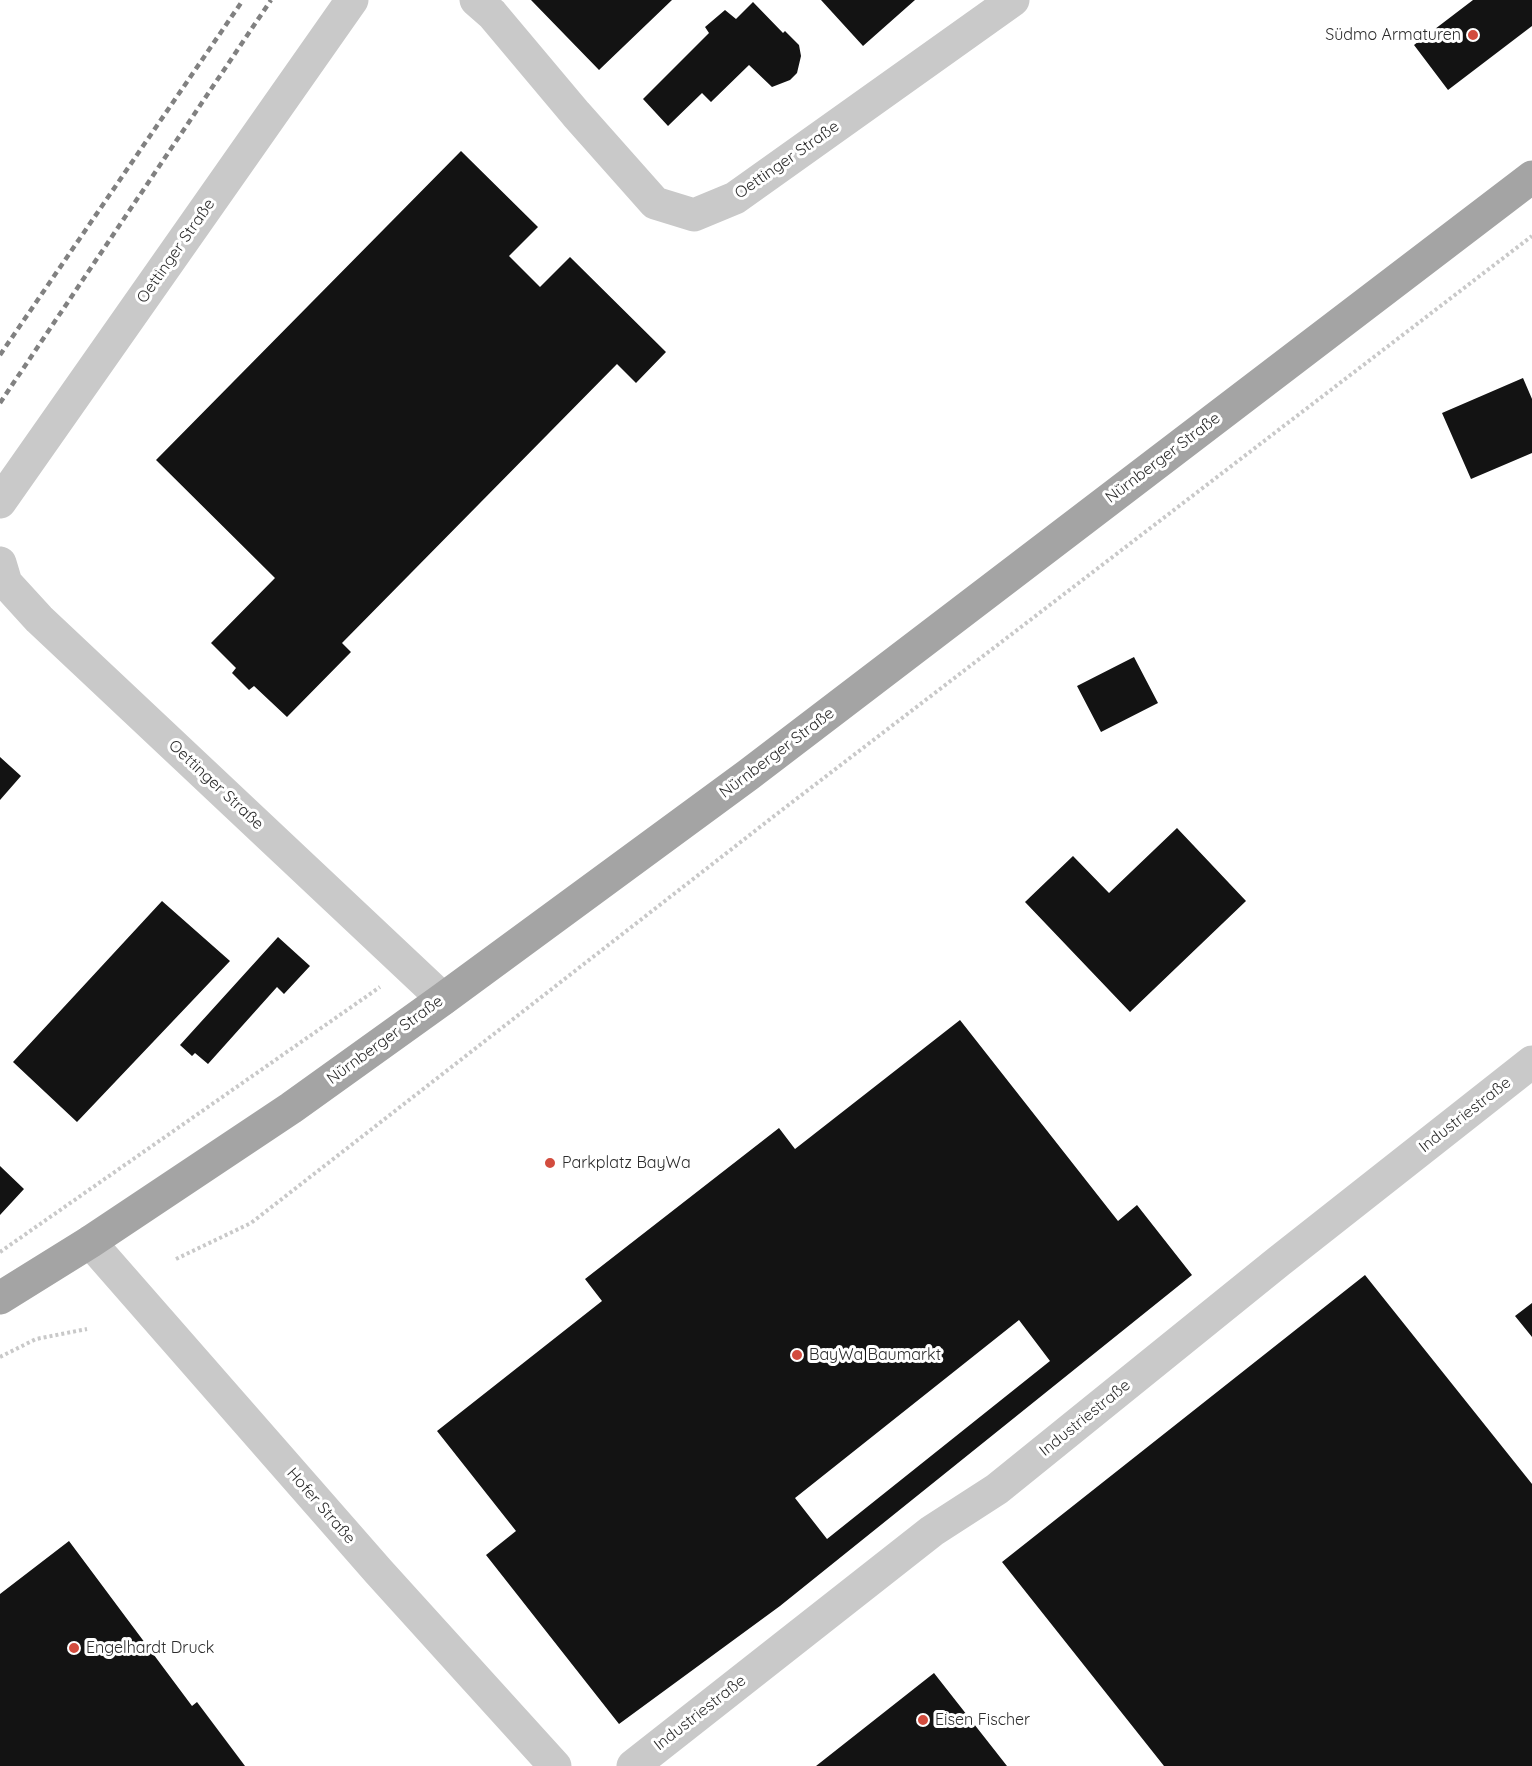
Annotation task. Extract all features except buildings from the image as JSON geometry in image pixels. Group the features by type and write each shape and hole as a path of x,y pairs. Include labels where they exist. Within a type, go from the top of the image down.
{"main road":[{"name":"Nürnberger Straße","path":"0,1298 90,1242 291,1108 443,999 748,775 1532,177"}],"street":[{"name":"Oettinger Straße","path":"0,502 352,0"},
{"name":"Oettinger Straße","path":"476,0 492,14 655,203 694,215 735,198 1013,0"},
{"name":"Oettinger Straße","path":"0,563 6,583 39,619 443,999"},
{"name":"Industriestraße","path":"633,1766 932,1531 997,1489 1278,1262 1532,1062"},
{"name":"Hofer Straße","path":"90,1242 379,1572 555,1766"}],"path":[{"path":"176,1259 251,1223 787,805 1532,236"},
{"path":"0,1252 410,966"},
{"path":"0,1357 36,1339 87,1329"}],"railway":[{"path":"0,355 243,0"},
{"path":"0,403 271,0"}],"place":[{"name":"Südmo Armaturen","path":"1473,35"},
{"name":"Parkplatz BayWa","path":"550,1163"},
{"name":"BayWa Baumarkt","path":"797,1355"},
{"name":"Engelhardt Druck","path":"74,1648"},
{"name":"Eisen Fischer","path":"923,1720"}]}
